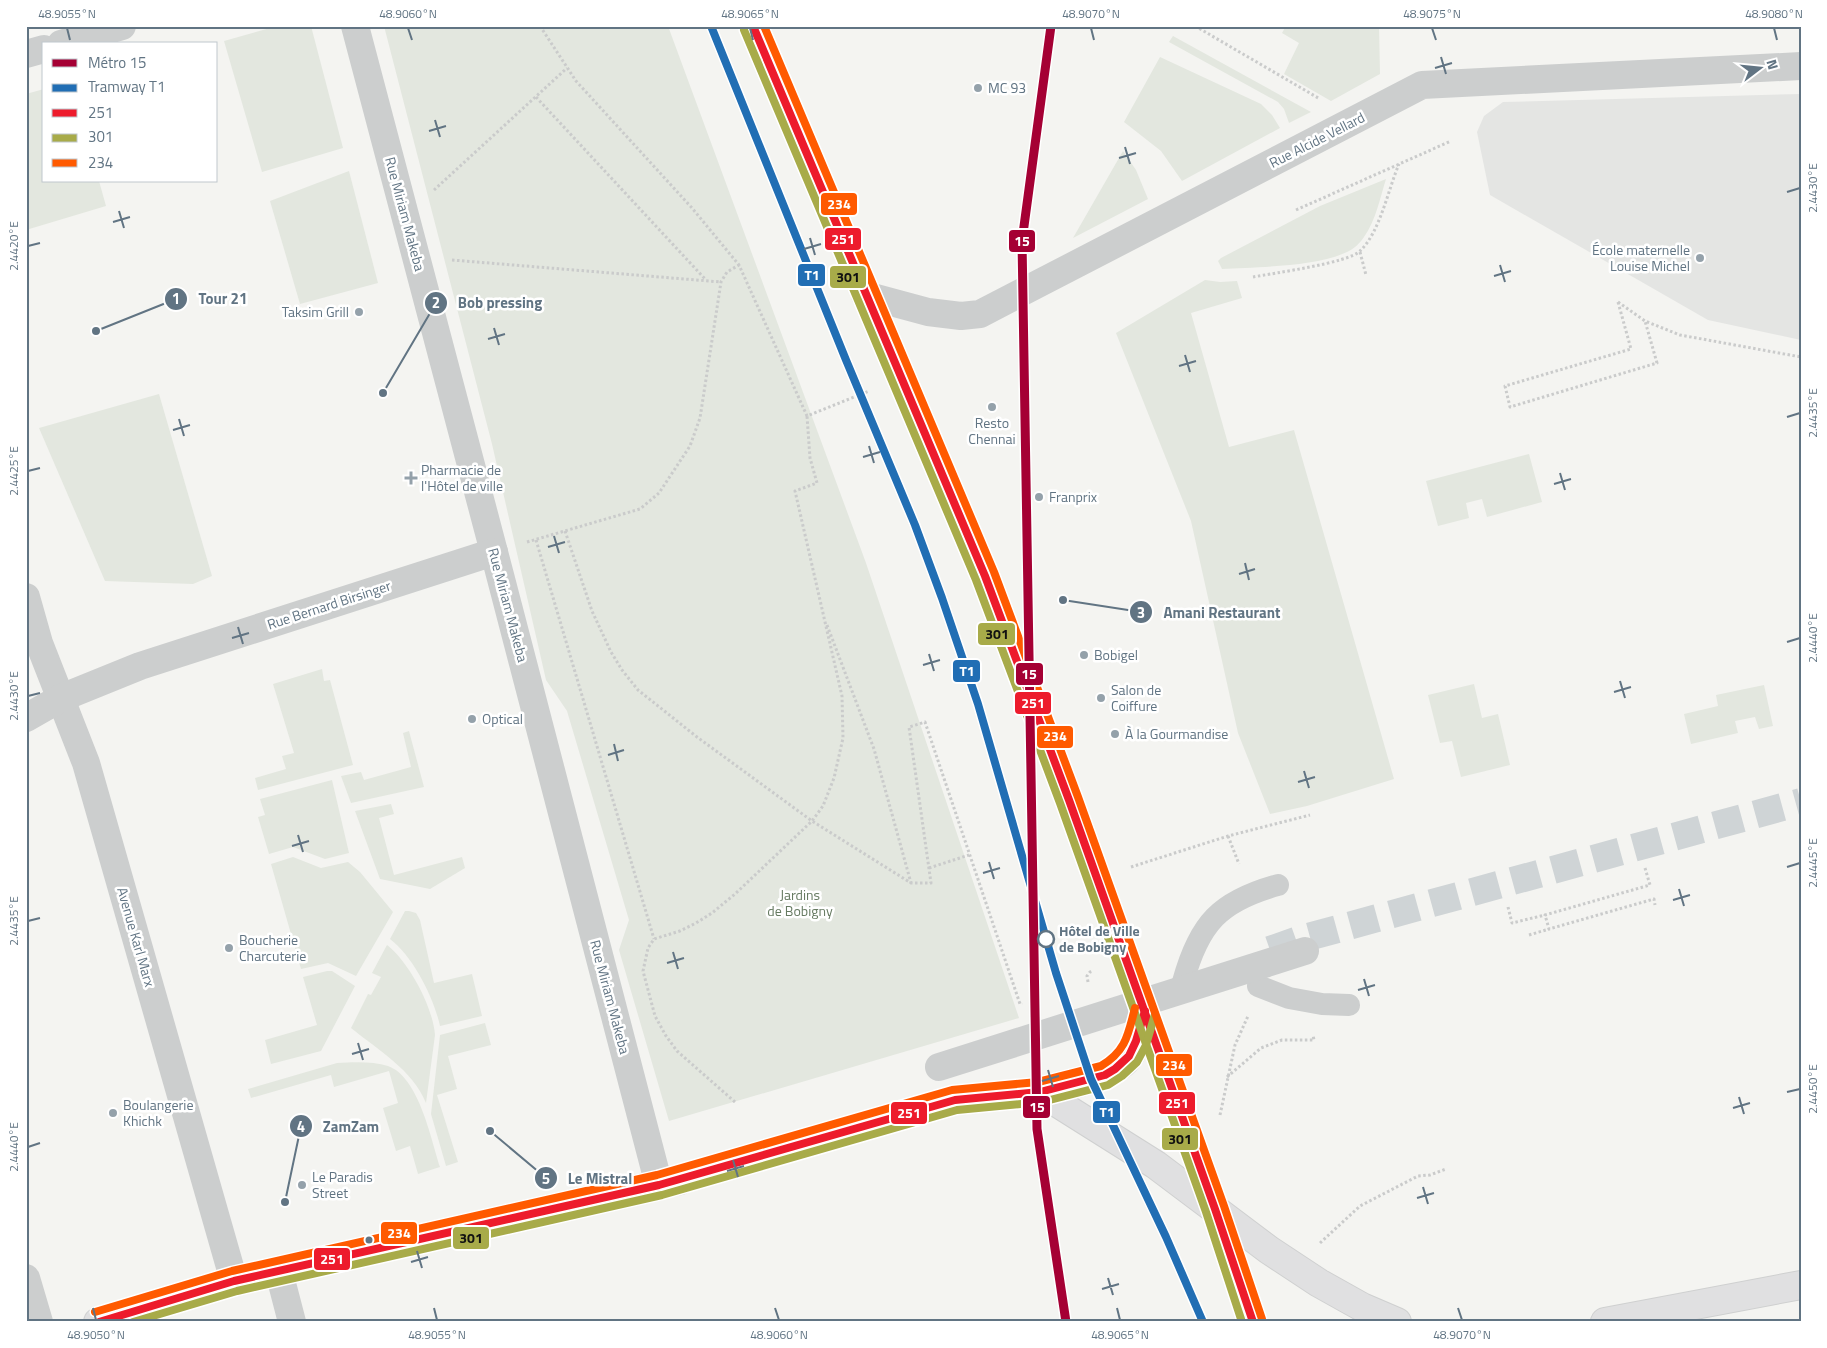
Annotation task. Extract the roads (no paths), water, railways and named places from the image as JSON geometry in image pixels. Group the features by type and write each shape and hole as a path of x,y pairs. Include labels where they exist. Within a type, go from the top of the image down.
{"main road":[{"path":"955,1100 1040,1092 1156,1165 1302,1271 1341,1296 1397,1322"},
{"path":"98,1322 234,1281 670,1182"},
{"path":"1605,1322 1801,1285"}],"street":[{"path":"67,42 122,26"},
{"name":"Rue Miriam Makeba","path":"355,26 494,552 670,1182"},
{"path":"753,26 985,576 1070,800 1096,878 1215,1209 1253,1322"},
{"path":"26,54 42,49"},
{"name":"Rue Alcide Vellard","path":"865,295 928,312 961,316 980,314 1422,85 1801,66"},
{"name":"Rue Bernard Birsinger","path":"26,718 61,698 140,666 494,552"},
{"name":"Avenue Karl Marx","path":"26,596 40,642 86,763 234,1281"},
{"path":"939,1067 1305,951"},
{"path":"1040,1092 1105,1075 1114,1070 1132,1055 1145,1011"},
{"path":"279,1272 292,1322"},
{"path":"26,1278 39,1322"}],"lane":[{"path":"1183,982 1190,956 1207,924 1226,907 1252,892 1278,885"},
{"path":"1262,987 1302,1001 1349,1005"}],"tunnel":[{"path":"1270,950 1301,939 1801,802"},
{"path":"680,1180 955,1100"}],"metro line":[{"name":"15","path":"1051,26 1022,241 1037,1129 1066,1322"}],"tram line":[{"name":"T1","path":"711,26 915,525 942,598 978,704 1056,973 1091,1079 1166,1237 1203,1322"}],"place":[{"name":"MC 93","path":"978,88"},
{"name":"École maternelle Louise Michel","path":"1700,258"},
{"name":"Taksim Grill","path":"359,312"},
{"name":"Tour 21","path":"96,331"},
{"name":"Bob pressing","path":"383,393"},
{"name":"Resto Chennai","path":"992,407"},
{"name":"Pharmacie de l'Hôtel de ville","path":"411,478"},
{"name":"Franprix","path":"1039,497"},
{"name":"Amani Restaurant","path":"1063,600"},
{"name":"Bobigel","path":"1084,655"},
{"name":"Salon de Coiffure","path":"1101,698"},
{"name":"Optical","path":"472,719"},
{"name":"À la Gourmandise","path":"1115,734"},
{"name":"Hôtel de Ville de Bobigny","path":"1046,939"},
{"name":"Boucherie Charcuterie","path":"229,948"},
{"name":"Boulangerie Khichk","path":"113,1113"},
{"name":"Le Mistral","path":"490,1131"},
{"name":"Le Paradis Street","path":"302,1185"},
{"name":"ZamZam","path":"285,1202"}],"park label":[{"name":"Jardins de Bobigny","path":"800,904"}]}
